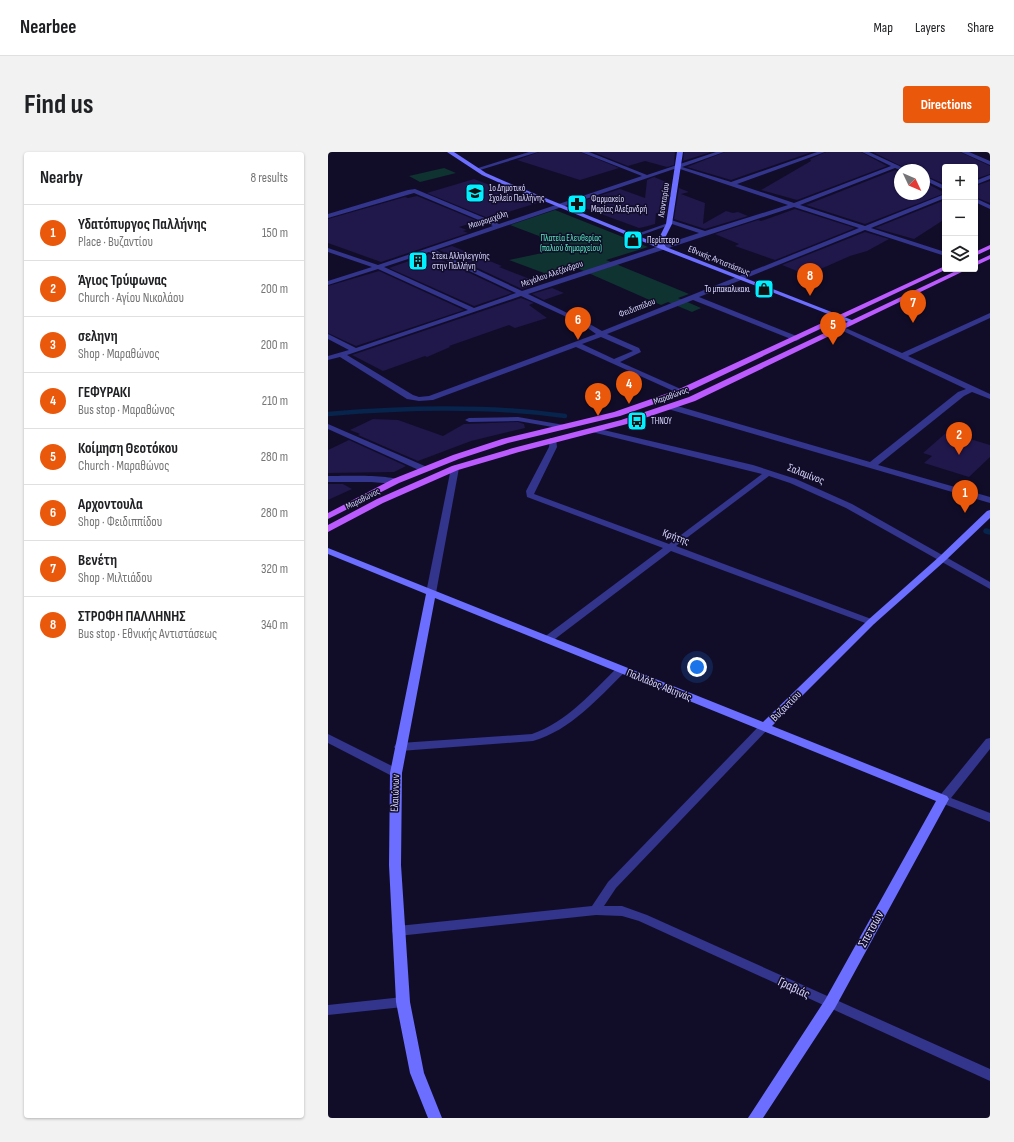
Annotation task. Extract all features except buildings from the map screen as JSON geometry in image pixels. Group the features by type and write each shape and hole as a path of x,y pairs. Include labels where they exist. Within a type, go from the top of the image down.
{"main road":[{"name":"Εθνικής Αντιστάσεως","path":"450,152 498,180 663,248 853,322"},
{"name":"Λεονταρίου","path":"663,248 660,244 660,240 669,222 680,152"},
{"path":"978,253 990,247"},
{"path":"978,263 990,257"},
{"name":"Μαραθώνος","path":"328,516 396,481 476,450 641,407 680,392 942,269"},
{"name":"Μαραθώνος","path":"328,529 380,501 455,468 501,454 595,430 671,407 712,390 959,272"},
{"name":"Βυζαντίου","path":"764,727 871,622 943,558 990,513"},
{"name":"Παλλάδος Αθιηνάς","path":"328,551 943,799"},
{"name":"Ελαιώνων","path":"431,593 396,772 395,865 403,1002 410,1047 417,1073 435,1118"},
{"name":"Σπετσών","path":"756,1118 830,1004 943,799"}],"street":[{"path":"478,169 535,152"},
{"path":"584,152 648,177"},
{"path":"678,164 690,163 721,152"},
{"path":"732,184 822,152"},
{"path":"865,152 894,166"},
{"path":"964,152 990,163"},
{"path":"678,164 732,184 942,253"},
{"name":"Μαυρομιχάλη","path":"328,283 378,268 560,205 648,177 678,164"},
{"name":"Μεγάλου Αλεξάνδρου","path":"328,358 355,351 581,273 706,234 794,204 894,166"},
{"path":"978,182 990,177"},
{"path":"930,181 942,187"},
{"path":"328,216 410,191 416,191 499,226"},
{"name":"Φειδιππίδου","path":"341,355 410,397 419,399 430,398 576,344 942,197"},
{"path":"978,201 990,207"},
{"path":"634,236 669,222 706,234"},
{"path":"328,250 378,268 474,310"},
{"path":"430,250 584,323 636,350 637,352 616,361"},
{"path":"692,298 796,339"},
{"path":"902,356 990,315"},
{"path":"830,323 990,397"},
{"path":"328,336 355,351"},
{"path":"576,344 616,361 680,392"},
{"path":"871,466 961,394 972,389"},
{"path":"671,407 990,500"},
{"path":"469,420 518,419 564,427"},
{"path":"328,426 424,469"},
{"name":"Σαλαμίνος","path":"595,430 769,472 849,506 990,586"},
{"name":"Κρήτης","path":"553,440 553,447 530,491 530,495 871,622"},
{"name":"Ελαιώνων","path":"431,593 455,468"},
{"path":"547,640 769,472"},
{"path":"328,479 371,478 396,481"},
{"path":"400,747 533,737 545,734 569,718 622,670"},
{"name":"Βυζαντίου","path":"596,910 601,899 612,885 764,727"},
{"path":"328,738 396,772"},
{"name":"Σπετσών","path":"943,799 990,742"},
{"name":"Παλλάδος Αθιηνάς","path":"943,799 990,818"},
{"name":"Γραβιάς","path":"398,931 596,910 622,911 643,918 830,1004 990,1075"},
{"path":"328,1010 403,1002"}],"green space":[{"path":"444,168 456,173 420,182 409,176"},
{"name":"Πλατεία Ελευθερίας (παλιού δημαρχείου)","path":"555,210 648,247 606,260 689,294 678,298 701,308 692,312 668,302 661,305 577,268 552,276 509,260 547,252 539,236 510,225"}],"waterway":[{"path":"328,414 447,408 506,410 565,416"},
{"path":"986,531 990,532"}],"place":[{"name":"1ο Δημοτικό Σχολείο Παλλήνης","path":"475,193"},
{"name":"Φαρμακείο Μαρίας Αλεξανδρή","path":"577,204"},
{"name":"Περίπτερο","path":"633,240"},
{"name":"Στεκι Αλληλεγγύης στην Παλλήνη","path":"418,261"},
{"name":"Το μπακαλικακι","path":"764,289"},
{"name":"ΣΤΡΟΦΗ ΠΑΛΛΗΝΗΣ","path":"810,296"},
{"name":"Βενέτη","path":"913,323"},
{"name":"Αρχοντουλα","path":"578,340"},
{"name":"Κοίμηση Θεοτόκου","path":"833,345"},
{"name":"ΓΕΦΥΡΑΚΙ","path":"629,404"},
{"name":"σεληνη","path":"598,416"},
{"name":"ΤΗΝΟΥ","path":"637,421"},
{"name":"Άγιος Τρύφωνας","path":"959,455"},
{"name":"Υδατόπυργος Παλλήνης","path":"965,513"}]}
